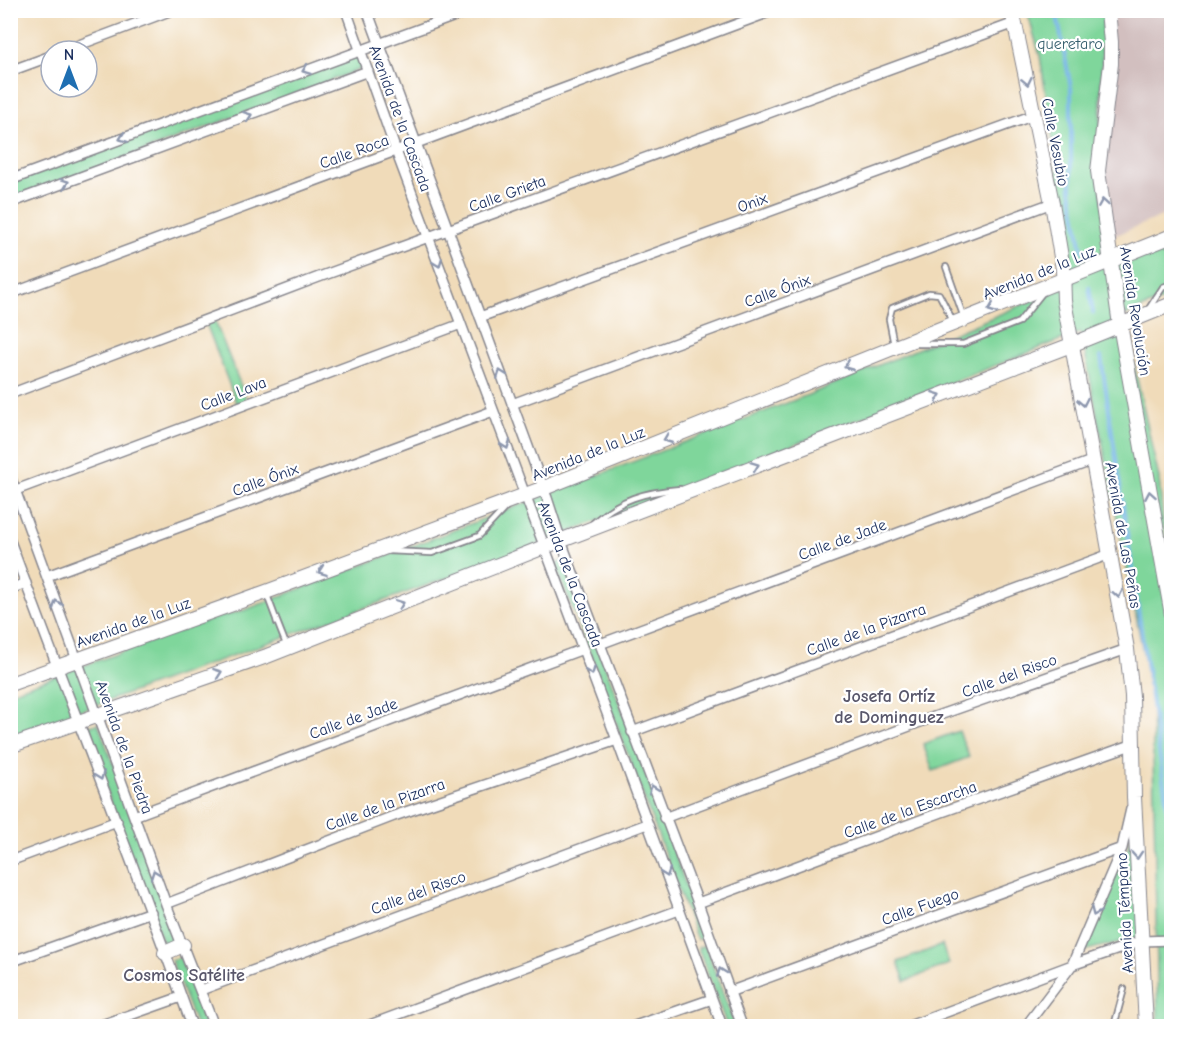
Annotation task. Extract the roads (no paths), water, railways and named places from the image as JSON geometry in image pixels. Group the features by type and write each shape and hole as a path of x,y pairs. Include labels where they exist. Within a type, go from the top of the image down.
{"main road":[{"name":"Avenida Revolución","path":"1108,10 1111,64 1098,171 1120,325 1172,615"},
{"name":"Calle Vesubio","path":"1013,17 1052,203 1063,281"},
{"name":"Avenida de la Luz","path":"10,684 78,659 268,599 377,551 522,499 546,493 898,346 1046,287 1112,266 1172,236"},
{"name":"Avenida de Las Peñas","path":"1063,281 1064,301 1127,649 1132,696 1134,797"},
{"path":"10,746 288,648 700,487 1071,338 1120,325 1172,304"},
{"name":"Avenida Témpano","path":"1134,797 1146,1026"},
{"path":"165,953 183,945"}],"street":[{"path":"95,39 172,10"},
{"name":"Avenida de la Cascada","path":"346,10 396,151 494,411 522,499 534,518 722,1026"},
{"name":"Avenida de la Cascada","path":"367,10 546,493 561,541 742,1026"},
{"path":"10,180 471,10"},
{"name":"Calle Roca","path":"10,294 775,10"},
{"name":"Calle Grieta","path":"10,394 1013,17"},
{"path":"10,71 39,60"},
{"path":"10,203 368,71"},
{"name":"Onix","path":"480,317 1034,115"},
{"name":"Calle Ónix","path":"512,404 1052,203"},
{"name":"Calle Lava","path":"16,490 461,324"},
{"name":"Calle Ónix","path":"47,576 494,411"},
{"name":"Calle de Jade","path":"600,645 1094,460"},
{"name":"Avenida de la Piedra","path":"10,476 166,904 214,1026"},
{"name":"Avenida de la Piedra","path":"10,541 80,722 192,1026"},
{"name":"Calle de la Pizarra","path":"632,732 1110,554"},
{"path":"10,589 26,583"},
{"name":"Calle del Risco","path":"664,818 931,718 1127,649"},
{"name":"Calle de Jade","path":"134,816 364,729 583,650"},
{"name":"Calle de la Pizarra","path":"166,904 394,816 617,740"},
{"name":"Calle de la Escarcha","path":"698,903 942,812 1134,744"},
{"path":"1026,1026 1072,965 1122,848 1134,797"},
{"path":"10,861 117,821"},
{"name":"Calle del Risco","path":"201,990 647,824"},
{"name":"Calle Fuego","path":"729,992 1122,848"},
{"path":"367,1026 679,910"},
{"path":"10,962 151,912"},
{"path":"692,945 709,938"},
{"path":"909,1026 1142,941 1172,940"},
{"path":"99,1026 181,997"},
{"path":"635,1026 712,999"}],"lane":[{"path":"946,267 959,322"},
{"path":"1145,315 1163,287 1172,284"},
{"path":"959,322 939,294 929,293 892,308 889,319 898,346 963,344 1019,322 1046,287"},
{"path":"1172,348 1168,356 1172,368"},
{"path":"377,551 432,553 479,536 522,499"},
{"path":"268,599 288,648"},
{"path":"1114,1026 1124,989"}],"waterway":[{"path":"1056,10 1071,88 1071,190 1082,251"},
{"path":"1089,287 1093,313"},
{"path":"1101,357 1167,805 1172,860"}],"district":[{"name":"Josefa Ortíz de Dominguez","path":"889,706"},
{"name":"Cosmos Satélite","path":"184,975"}],"park label":[{"name":"queretaro","path":"1070,43"}]}
